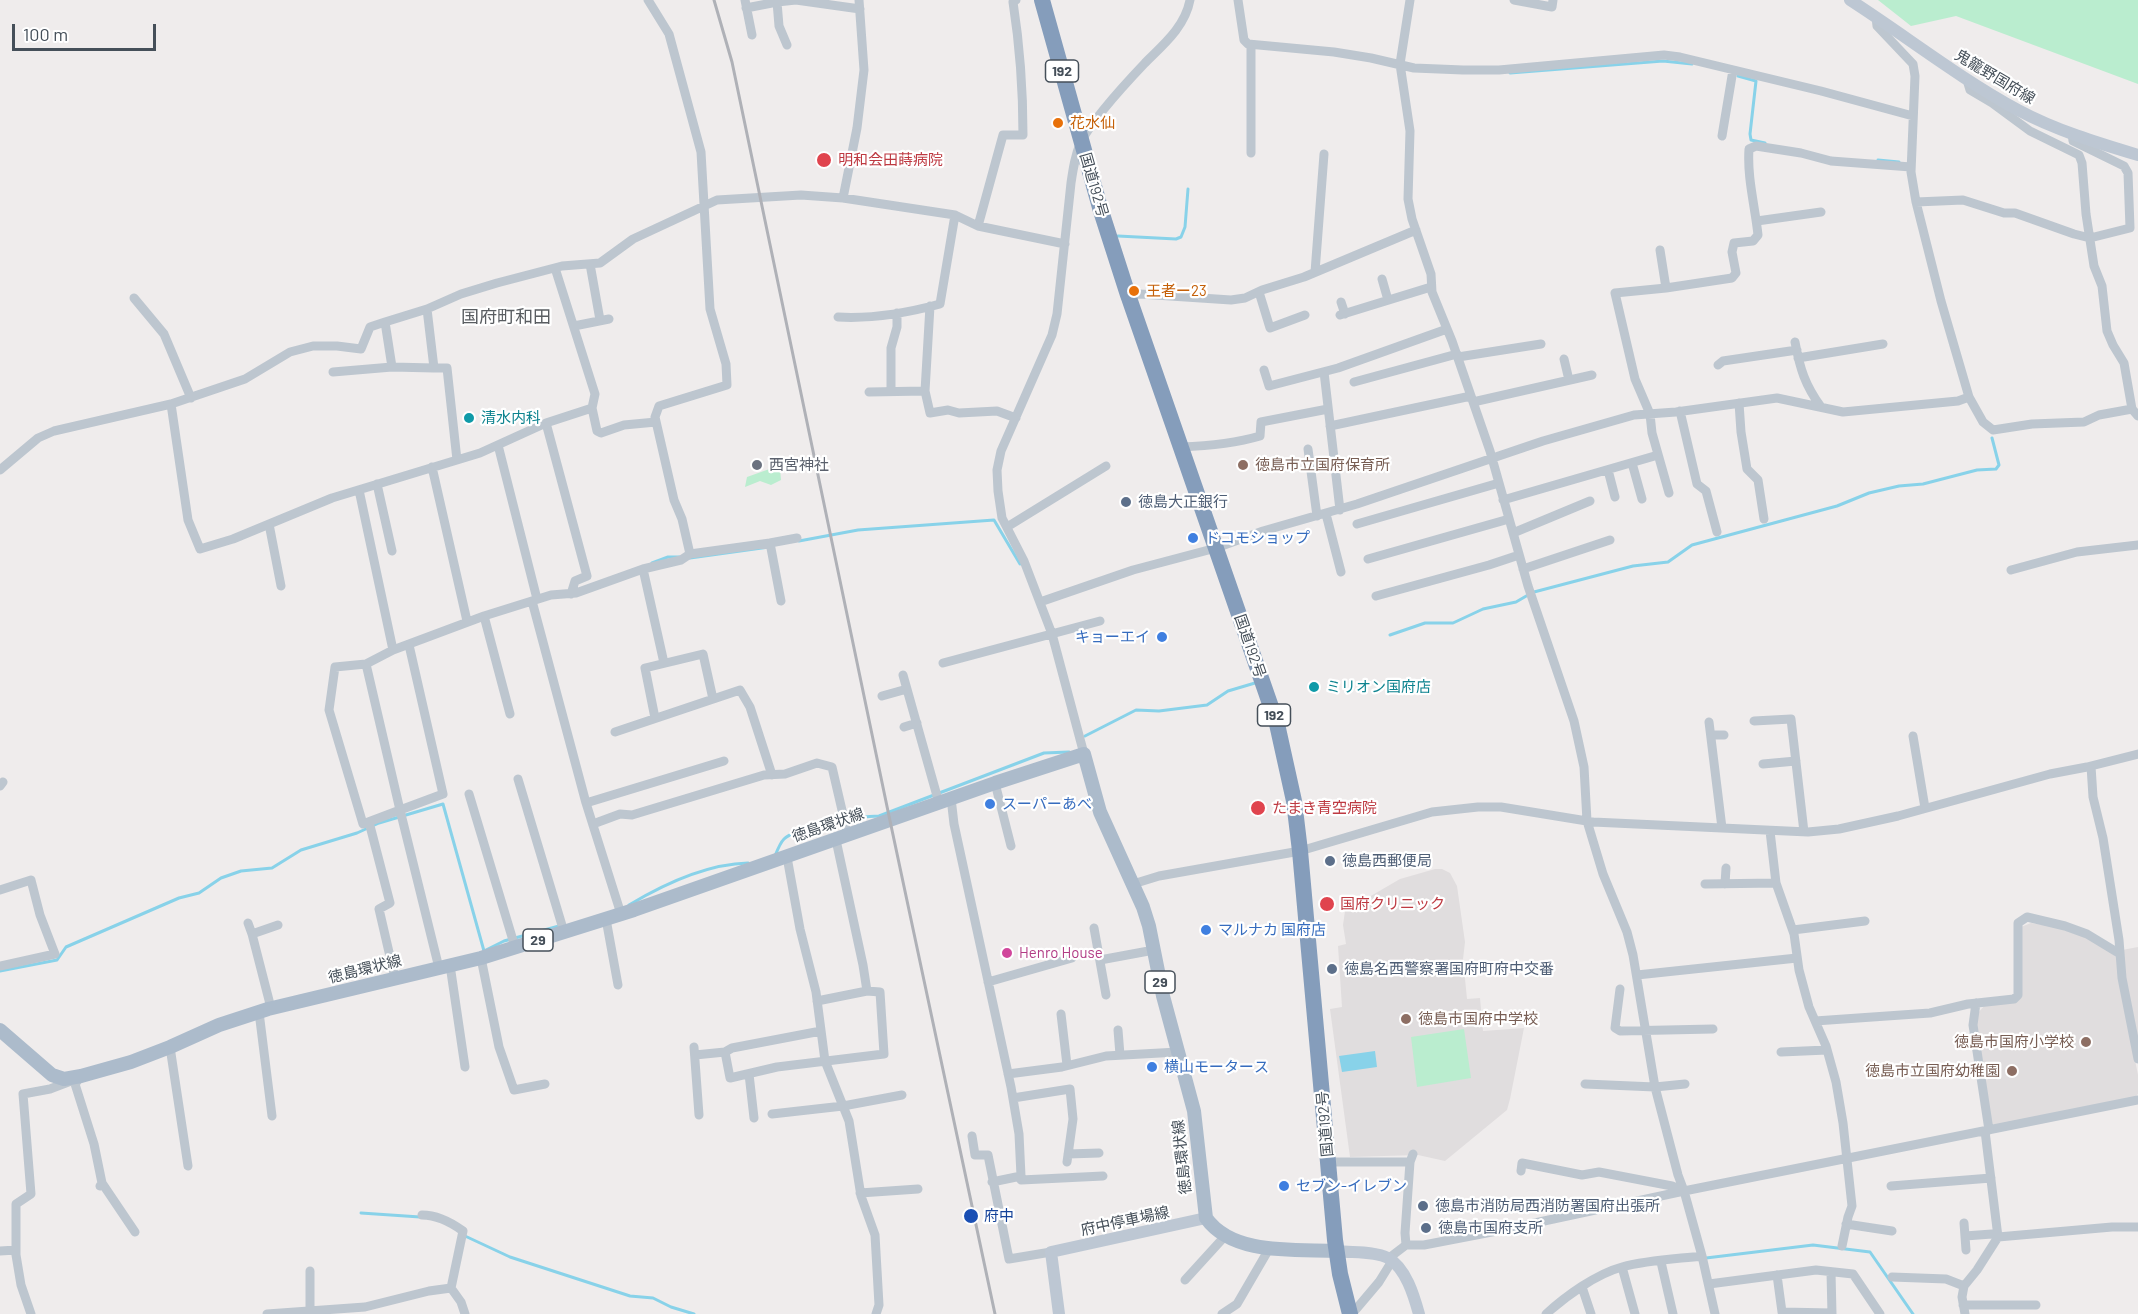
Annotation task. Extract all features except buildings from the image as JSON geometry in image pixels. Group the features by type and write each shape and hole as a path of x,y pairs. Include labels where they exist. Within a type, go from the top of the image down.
{"highway":[{"name":"国道192号","path":"1042,0 1081,141 1128,295 1277,724 1293,801 1300,851 1337,1251 1340,1274 1351,1314"}],"main road":[{"name":"鬼籠野国府線","path":"1850,0 1967,80 2020,111 2072,133 2138,155"},
{"name":"徳島環状線","path":"0,1030 52,1075 64,1079 81,1076 131,1062 219,1025 265,1010 481,958 513,941 563,927 606,919 620,911 787,857 844,829 1084,754 1100,812 1143,907 1163,996 1194,1111 1206,1218"},
{"path":"1206,1218 1226,1236 1269,1249 1337,1251 1381,1256 1390,1260 1405,1277 1415,1298 1419,1314"},
{"name":"府中停車場線","path":"1051,1252 1206,1218"},
{"path":"1051,1252 1059,1314"}],"street":[{"path":"648,0 669,34 700,152 710,309 726,364 727,385 658,406 655,417 674,500 682,519 687,556"},
{"path":"752,35 745,4 796,0 860,4 864,70 858,128 843,198"},
{"path":"978,226 1003,135 1023,135 1022,81 1013,2 1016,0"},
{"path":"1084,754 1052,634 1024,561 1000,509 998,470 1001,451 1052,335 1058,314 1074,161 1081,141 1135,73 1175,32 1183,20 1190,0"},
{"path":"1238,0 1244,40 1251,45 1334,52 1414,68 1498,70 1664,56 1680,57 1913,116"},
{"path":"1410,0 1400,64 1410,131 1408,199 1431,274 1432,292 1472,399 1523,569 1574,721 1584,767 1587,821 1603,874 1627,932 1637,975 1655,1087 1702,1256 1715,1314"},
{"path":"1514,0 1552,7 1553,0"},
{"path":"777,2 779,26 787,45"},
{"path":"1876,17 1876,26 1913,64 1915,76 1911,167 1916,202 1941,301 1969,397 1983,422 1993,430 2032,424 2084,422 2099,416 2135,412 2124,363 2108,331 2102,286 2094,266 2079,154 2030,131 1970,90 1967,80"},
{"path":"1251,45 1251,153"},
{"path":"1722,136 1733,70"},
{"path":"1916,202 1963,200 2004,213 2015,213 2090,238 2130,228 2128,173 2124,166 2073,141 2072,133"},
{"path":"1669,493 1652,434 1650,414 1635,379 1615,293 1732,278 1736,273 1732,252 1734,243 1753,241 1758,235 1751,193 1749,158 1749,149 1756,146 1801,153 1831,161 1911,167"},
{"path":"1315,272 1324,154"},
{"path":"1323,168 1335,169"},
{"path":"0,470 39,438 54,431 191,398 245,379 290,352 313,346 362,349 370,327 427,309 461,294 555,268 600,263 633,239 717,200 801,195 843,198 955,215 978,226 1065,244"},
{"path":"1757,221 1821,212"},
{"path":"838,318 862,318 940,304 955,215"},
{"path":"1128,295 1231,300 1245,298 1416,230"},
{"path":"1660,250 1666,288"},
{"path":"574,326 605,320 590,264"},
{"path":"555,268 595,394 592,408 597,431 601,433 624,425 656,422"},
{"path":"1382,279 1388,300"},
{"path":"1341,302 1343,314 1431,287"},
{"path":"1258,292 1270,328 1305,315"},
{"path":"134,298 164,334 191,398"},
{"path":"930,306 925,391 930,413 948,410 959,413 997,411 1016,418"},
{"path":"427,309 434,369"},
{"path":"891,392 891,348 897,327 897,313"},
{"path":"385,322 392,367"},
{"path":"1264,370 1269,386 1324,372 1447,329"},
{"path":"1354,382 1457,356 1541,344"},
{"path":"1718,365 1723,361 1797,350 1883,344"},
{"path":"1797,350 1807,388 1821,407"},
{"path":"1564,359 1569,380"},
{"path":"333,372 392,367 447,368 457,460"},
{"path":"1324,372 1340,510"},
{"path":"1330,426 1592,375"},
{"path":"869,392 925,391"},
{"path":"1040,602 1133,570 1216,548 1263,531 1340,510 1603,422 1634,415 1778,398 1843,412 1958,401 1969,397"},
{"path":"1739,403 1747,469 1758,480 1764,519"},
{"path":"171,404 188,520 201,549 232,539 332,498 480,453 546,423 592,408"},
{"path":"1181,447 1217,446 1244,441 1260,436 1261,422 1328,409"},
{"path":"1680,411 1696,484 1706,491 1717,532"},
{"path":"546,423 587,576 575,581 571,594"},
{"path":"498,445 534,600 586,803 620,911"},
{"path":"1308,449 1321,515 1341,572"},
{"path":"1503,500 1658,455"},
{"path":"1632,463 1642,499"},
{"path":"1007,527 1106,466"},
{"path":"432,467 467,621"},
{"path":"1608,470 1615,497"},
{"path":"1357,524 1498,483"},
{"path":"377,484 392,551"},
{"path":"359,490 393,651"},
{"path":"1513,533 1590,501"},
{"path":"1368,559 1509,519"},
{"path":"268,582 280,582 269,524"},
{"path":"409,645 443,794 401,814 370,825 363,824 329,710 335,667 366,664 393,651 484,615 551,595 571,594 643,568 687,556 771,546 797,538"},
{"path":"1523,569 1610,540"},
{"path":"2011,570 2077,552 2138,545"},
{"path":"771,546 781,601"},
{"path":"1376,596 1489,566 1519,555"},
{"path":"643,568 664,663"},
{"path":"484,615 510,714"},
{"path":"943,663 1100,621"},
{"path":"655,718 645,668 703,654 713,699"},
{"path":"366,664 401,814 445,967 465,1067"},
{"path":"903,675 917,723 921,755 954,824 1013,1098 1019,1134 1021,1176 992,1182"},
{"path":"882,696 907,689"},
{"path":"615,732 740,690 750,707 772,775"},
{"path":"1754,721 1791,719 1804,832"},
{"path":"1709,722 1720,774 1722,828"},
{"path":"904,727 917,723"},
{"path":"1711,735 1724,735"},
{"path":"1912,736 1925,808"},
{"path":"1132,884 1159,876 1300,851 1414,816 1455,809 1501,807 1587,821 1770,831 1804,832 1839,829 2050,774 2138,754"},
{"path":"1763,764 1796,760"},
{"path":"586,803 724,761"},
{"path":"593,824 620,814 632,815 764,775 785,774 817,763 832,767 844,829 867,991"},
{"path":"2091,766 2092,796 2103,838 2122,978 2138,1059"},
{"path":"518,779 563,927"},
{"path":"995,783 1011,846"},
{"path":"469,794 513,941"},
{"path":"370,825 390,903 380,909 395,978"},
{"path":"1770,831 1776,883 1792,930 1804,988 1836,1082 1852,1206 1842,1246"},
{"path":"787,857 817,1001 825,1061 849,1121 860,1193 875,1235 879,1305 876,1314"},
{"path":"1725,884 1726,868"},
{"path":"0,890 31,880 40,915 55,954 0,966"},
{"path":"1705,884 1776,883"},
{"path":"1815,1021 1930,1013 1976,1003 2014,999 2018,995 2018,923 2026,917 2065,926 2087,934 2120,954"},
{"path":"606,919 618,985"},
{"path":"1792,930 1865,921"},
{"path":"248,923 252,934 265,1010 272,1116"},
{"path":"252,934 278,925"},
{"path":"1094,928 1107,995"},
{"path":"1100,960 1154,950"},
{"path":"481,958 499,1047 514,1090 545,1083"},
{"path":"988,982 1072,958"},
{"path":"1637,975 1797,958"},
{"path":"1620,989 1615,1028 1646,1031 1713,1029"},
{"path":"725,1052 730,1078 777,1067 884,1054 880,992 867,991 817,1001"},
{"path":"1976,1003 1973,1025 1998,1237 1964,1286 1962,1297 1964,1309 2036,1305"},
{"path":"1062,1014 1067,1065"},
{"path":"1118,1030 1120,1056"},
{"path":"702,1108 694,1051 725,1052 732,1048 780,1038 821,1032"},
{"path":"170,1047 188,1166"},
{"path":"1781,1052 1827,1050"},
{"path":"1008,1074 1067,1065 1106,1056 1178,1052"},
{"path":"749,1074 754,1118"},
{"path":"81,1076 75,1084 94,1144 101,1185 135,1232"},
{"path":"29,1314 21,1286 16,1250 16,1204 32,1193 23,1094 50,1089 81,1076"},
{"path":"1584,1084 1655,1087 1685,1084"},
{"path":"1013,1098 1070,1089 1073,1119 1068,1158 1094,1151"},
{"path":"772,1114 843,1106 902,1095"},
{"path":"1351,1314 1379,1282 1390,1260 1406,1245 1424,1245 1502,1230 2138,1100"},
{"path":"972,1136 975,1155 988,1155 1009,1259 1051,1252"},
{"path":"1328,1162 1412,1158 1405,1233 1406,1245"},
{"path":"1521,1171 1522,1163 1582,1175 1599,1172 1672,1186 1684,1191"},
{"path":"1022,1180 1103,1176"},
{"path":"1891,1186 1991,1178"},
{"path":"860,1193 918,1189"},
{"path":"422,1215 454,1225 463,1231 451,1288 461,1302 465,1314"},
{"path":"1964,1223 1966,1250"},
{"path":"1846,1224 1892,1231"},
{"path":"1965,1236 1992,1234 1998,1237 2112,1227 2138,1227"},
{"path":"1185,1280 1226,1236"},
{"path":"1222,1314 1237,1304 1269,1249"},
{"path":"0,1251 16,1250"},
{"path":"1546,1314 1565,1297 1610,1271 1622,1267 1702,1256"},
{"path":"1661,1262 1673,1314"},
{"path":"1622,1267 1635,1314"},
{"path":"310,1270 310,1311"},
{"path":"1709,1284 1816,1270 1853,1274 1880,1314"},
{"path":"1777,1275 1782,1312 1832,1314 1831,1272"},
{"path":"1892,1277 1946,1279 1964,1286"},
{"path":"1582,1287 1591,1314"},
{"path":"267,1314 372,1310 429,1291 451,1288"}],"shaded area":[{"name":"徳島市国府中学校","path":"1442,869 1450,873 1457,886 1465,942 1463,959 1467,999 1480,998 1483,1031 1524,1028 1507,1110 1445,1161 1418,1155 1350,1157 1330,1009 1342,1007 1338,946 1346,944 1343,925 1345,911 1400,879"},
{"name":"徳島市国府小学校","path":"2031,923 2069,929 2091,939 2118,958 2125,1010 2138,1075 2138,1094 2134,1098 1993,1125 1988,1119 1976,1028 1978,1013 1984,1006 2015,1002 2021,927"},
{"path":"2138,947 2138,1044 2125,988 2122,950"}],"green space":[{"path":"1878,0 2138,0 2138,84 1956,16 1911,26"},
{"path":"775,467 780,469 781,480 771,485 760,481 745,487 747,477"},
{"path":"1464,1029 1471,1078 1417,1087 1411,1037"}],"water":[{"path":"1375,1051 1377,1067 1342,1072 1339,1056"}],"waterway":[{"path":"1510,73 1663,61 1692,64"},
{"path":"1738,76 1756,81 1750,134 1751,140 1765,143"},
{"path":"1878,160 1899,162"},
{"path":"1118,236 1176,239 1181,237 1185,227 1188,189"},
{"path":"1534,592 1633,566 1668,562 1692,545 1837,506 1869,493 1899,486 1923,484 1977,470 1996,469 1999,465 1992,438"},
{"path":"799,541 858,530 994,520 1020,564"},
{"path":"690,558 769,547"},
{"path":"652,563 668,557 680,557"},
{"path":"1390,635 1425,623 1453,623 1483,609 1516,602 1528,595"},
{"path":"1085,736 1136,710 1159,711 1207,705 1228,691 1255,683"},
{"path":"775,856 784,839 801,830 844,820 879,816 1044,753 1069,752"},
{"path":"0,971 57,960 66,947 179,898 199,893 221,878 241,871 272,868 301,850 443,804 484,951 504,941 559,926"},
{"path":"629,905 686,876 717,867 748,863"},
{"path":"361,1213 420,1217"},
{"path":"465,1236 510,1257 630,1296 653,1298 671,1307 694,1314"},
{"path":"1706,1258 1813,1245 1870,1252 1913,1314"}],"railway":[{"path":"714,0 732,62 995,1314"}],"place":[{"name":"花水仙","path":"1058,123"},
{"name":"明和会田蒔病院","path":"824,160"},
{"name":"王者ー23","path":"1134,291"},
{"name":"清水内科","path":"469,418"},
{"name":"西宮神社","path":"757,465"},
{"name":"徳島市立国府保育所","path":"1243,465"},
{"name":"徳島大正銀行","path":"1126,502"},
{"name":"ドコモショップ","path":"1193,538"},
{"name":"キョーエイ","path":"1162,637"},
{"name":"ミリオン国府店","path":"1314,687"},
{"name":"スーパーあべ","path":"990,804"},
{"name":"たまき青空病院","path":"1258,808"},
{"name":"徳島西郵便局","path":"1330,861"},
{"name":"国府クリニック","path":"1327,904"},
{"name":"マルナカ 国府店","path":"1206,930"},
{"name":"Henro House","path":"1007,953"},
{"name":"徳島名西警察署国府町府中交番","path":"1332,969"},
{"name":"徳島市国府中学校","path":"1406,1019"},
{"name":"徳島市国府小学校","path":"2086,1042"},
{"name":"横山モータース","path":"1152,1067"},
{"name":"徳島市立国府幼稚園","path":"2012,1071"},
{"name":"セブン-イレブン","path":"1284,1186"},
{"name":"徳島市消防局西消防署国府出張所","path":"1423,1206"},
{"name":"府中","path":"971,1216"},
{"name":"徳島市国府支所","path":"1426,1228"}],"district":[{"name":"国府町和田","path":"506,317"}]}
